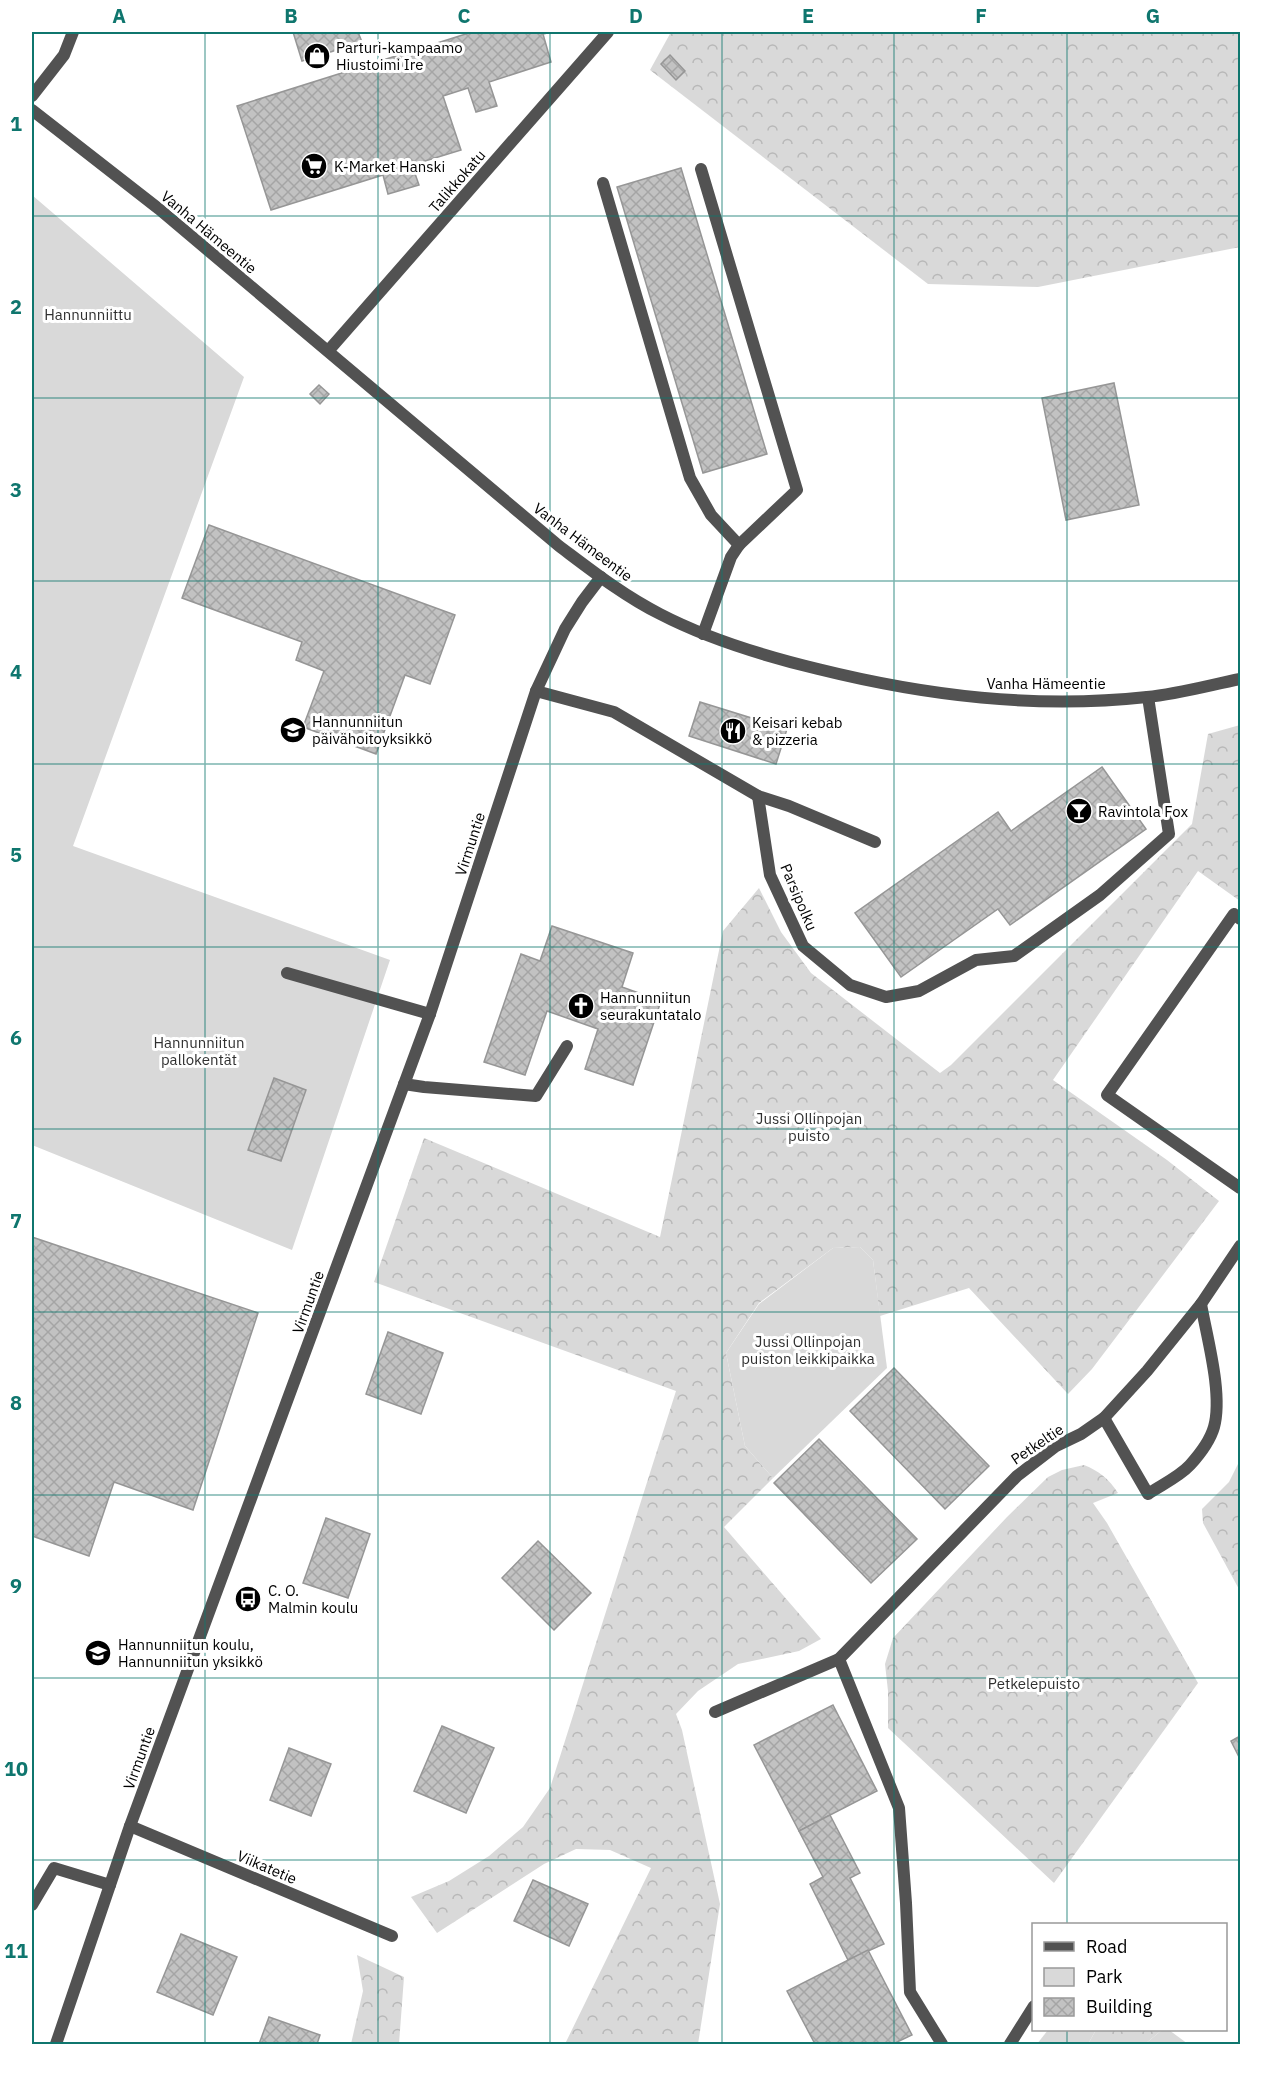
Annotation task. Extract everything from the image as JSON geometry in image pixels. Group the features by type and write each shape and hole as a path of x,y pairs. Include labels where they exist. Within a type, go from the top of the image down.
{"street":[{"path":"32,96 64,55 73,32"},
{"name":"Talikkokatu","path":"329,350 608,32"},
{"name":"Vanha Hämeentie","path":"32,110 159,209 559,546 601,578 660,615 747,650 861,680 931,693 1008,701 1148,697 1240,679"},
{"path":"701,169 797,490 739,545 731,557 703,634"},
{"path":"603,183 690,478 711,515 739,545"},
{"name":"Virmuntie","path":"56,2044 130,1826 430,1014 536,691 565,629 601,578"},
{"path":"536,691 614,712 758,796 789,806 875,842"},
{"name":"Parsipolku","path":"758,796 770,875 803,946 850,986 886,997 919,991 976,960 1014,956 1100,896 1169,834 1148,697"},
{"path":"1240,919 1234,914 1107,1095 1240,1188"},
{"path":"286,973 430,1014"},
{"path":"404,1084 536,1096 567,1046"},
{"name":"Petkeltie","path":"839,1659 1017,1476 1056,1446 1081,1434 1104,1418 1148,1371 1201,1304 1240,1246"},
{"path":"1104,1418 1148,1494 1188,1467 1210,1440 1215,1425 1217,1395 1201,1304"},
{"path":"715,1712 839,1659 899,1808 910,1992 942,2044"},
{"name":"Viikatetie","path":"130,1826 392,1936"},
{"path":"32,1905 54,1868 110,1885"},
{"path":"1010,2044 1032,2009"}],"green space":[{"path":"671,32 1240,32 1240,247 1038,287 928,284 650,70"},
{"name":"Hannunniitun pallokentät","path":"32,195 244,377 73,846 390,960 292,1250 32,1145"},
{"name":"Jussi Ollinpojan puisto","path":"1240,725 1240,901 1198,871 1053,1080 1167,1160 1219,1201 1092,1369 1068,1394 969,1288 880,1316 873,1260 860,1247 833,1248 759,1303 726,1353 745,1446 773,1478 724,1527 821,1639 799,1651 738,1664 698,1691 676,1714 682,1730 720,1904 698,2044 565,2044 651,1868 610,1850 576,1849 544,1864 437,1933 411,1897 449,1881 489,1856 523,1827 550,1788 676,1391 374,1282 424,1138 660,1237 723,931 759,888 781,932 811,973 940,1073 951,1065 1192,824 1208,734"},
{"name":"Jussi Ollinpojan puiston leikkipaikka","path":"860,1247 873,1260 887,1368 773,1478 745,1446 726,1353 759,1304 833,1248"},
{"path":"1240,1460 1240,1591 1203,1523 1202,1509 1229,1482"},
{"name":"Petkelepuisto","path":"1084,1465 1103,1476 1118,1493 1093,1503 1107,1523 1198,1683 1054,1883 888,1728 885,1664 893,1638 1007,1517 1048,1477 1062,1470"},
{"path":"357,1955 404,1977 399,2044 351,2044 363,1991"},
{"path":"1047,2031 1095,2031 1088,2044 1037,2044"},
{"path":"1095,2031 1161,2031 1145,2044 1088,2044"},
{"path":"1161,2031 1170,2031 1188,2044 1145,2044"}],"building":[{"path":"293,32 358,32 362,42 302,61"},
{"path":"472,32 552,32 543,34 551,62 489,82 497,106 476,112 468,88 443,96 461,150 412,165 419,185 388,194 383,175 271,210 237,106"},
{"path":"670,55 685,71 676,80 661,64"},
{"path":"681,168 767,454 703,473 617,187"},
{"path":"1114,383 1139,505 1066,520 1042,398"},
{"path":"319,385 329,394 320,404 310,394"},
{"path":"209,525 455,615 430,684 405,675 376,754 303,727 324,671 296,660 302,642 182,598"},
{"path":"700,702 787,729 776,764 689,736"},
{"path":"1102,767 1146,829 1010,925 998,909 901,977 855,913 998,812 1011,831"},
{"name":"Hannunniitun seurakuntatalo","path":"552,926 633,953 622,987 661,1001 633,1085 585,1069 598,1029 547,1011 525,1075 484,1062 521,954 540,961"},
{"path":"274,1078 306,1090 281,1161 248,1150"},
{"path":"32,1237 258,1313 193,1510 114,1482 89,1556 32,1536"},
{"path":"388,1332 443,1353 421,1414 366,1394"},
{"path":"894,1368 989,1466 945,1509 850,1411"},
{"path":"819,1439 917,1539 871,1583 774,1483"},
{"path":"326,1518 370,1534 348,1598 303,1583"},
{"path":"538,1541 591,1593 554,1630 502,1578"},
{"path":"833,1705 877,1791 799,1831 754,1745"},
{"path":"442,1726 494,1748 466,1813 414,1791"},
{"path":"1240,1736 1240,1759 1231,1741"},
{"path":"289,1748 331,1764 311,1816 270,1800"},
{"path":"830,1815 860,1873 850,1878 884,1944 848,1960 810,1884 823,1877 799,1831"},
{"path":"533,1880 588,1904 569,1946 514,1921"},
{"path":"181,1934 237,1957 213,2015 157,1992"},
{"path":"868,1950 912,2035 893,2044 815,2044 787,1991"},
{"path":"269,2017 320,2035 317,2044 259,2044"}],"place":[{"name":"Parturi-kampaamo Hiustoimi Ire","path":"317,56"},
{"name":"K-Market Hanski","path":"314,166"},
{"name":"Hannunniitun päivähoitoyksikkö","path":"293,730"},
{"name":"Keisari kebab & pizzeria","path":"733,731"},
{"name":"Ravintola Fox","path":"1079,811"},
{"name":"Hannunniitun seurakuntatalo","path":"581,1006"},
{"name":"C. O. Malmin koulu","path":"248,1599"},
{"name":"Hannunniitun koulu, Hannunniitun yksikkö","path":"98,1653"}],"park label":[{"name":"Hannunniittu","path":"88,314"}]}
